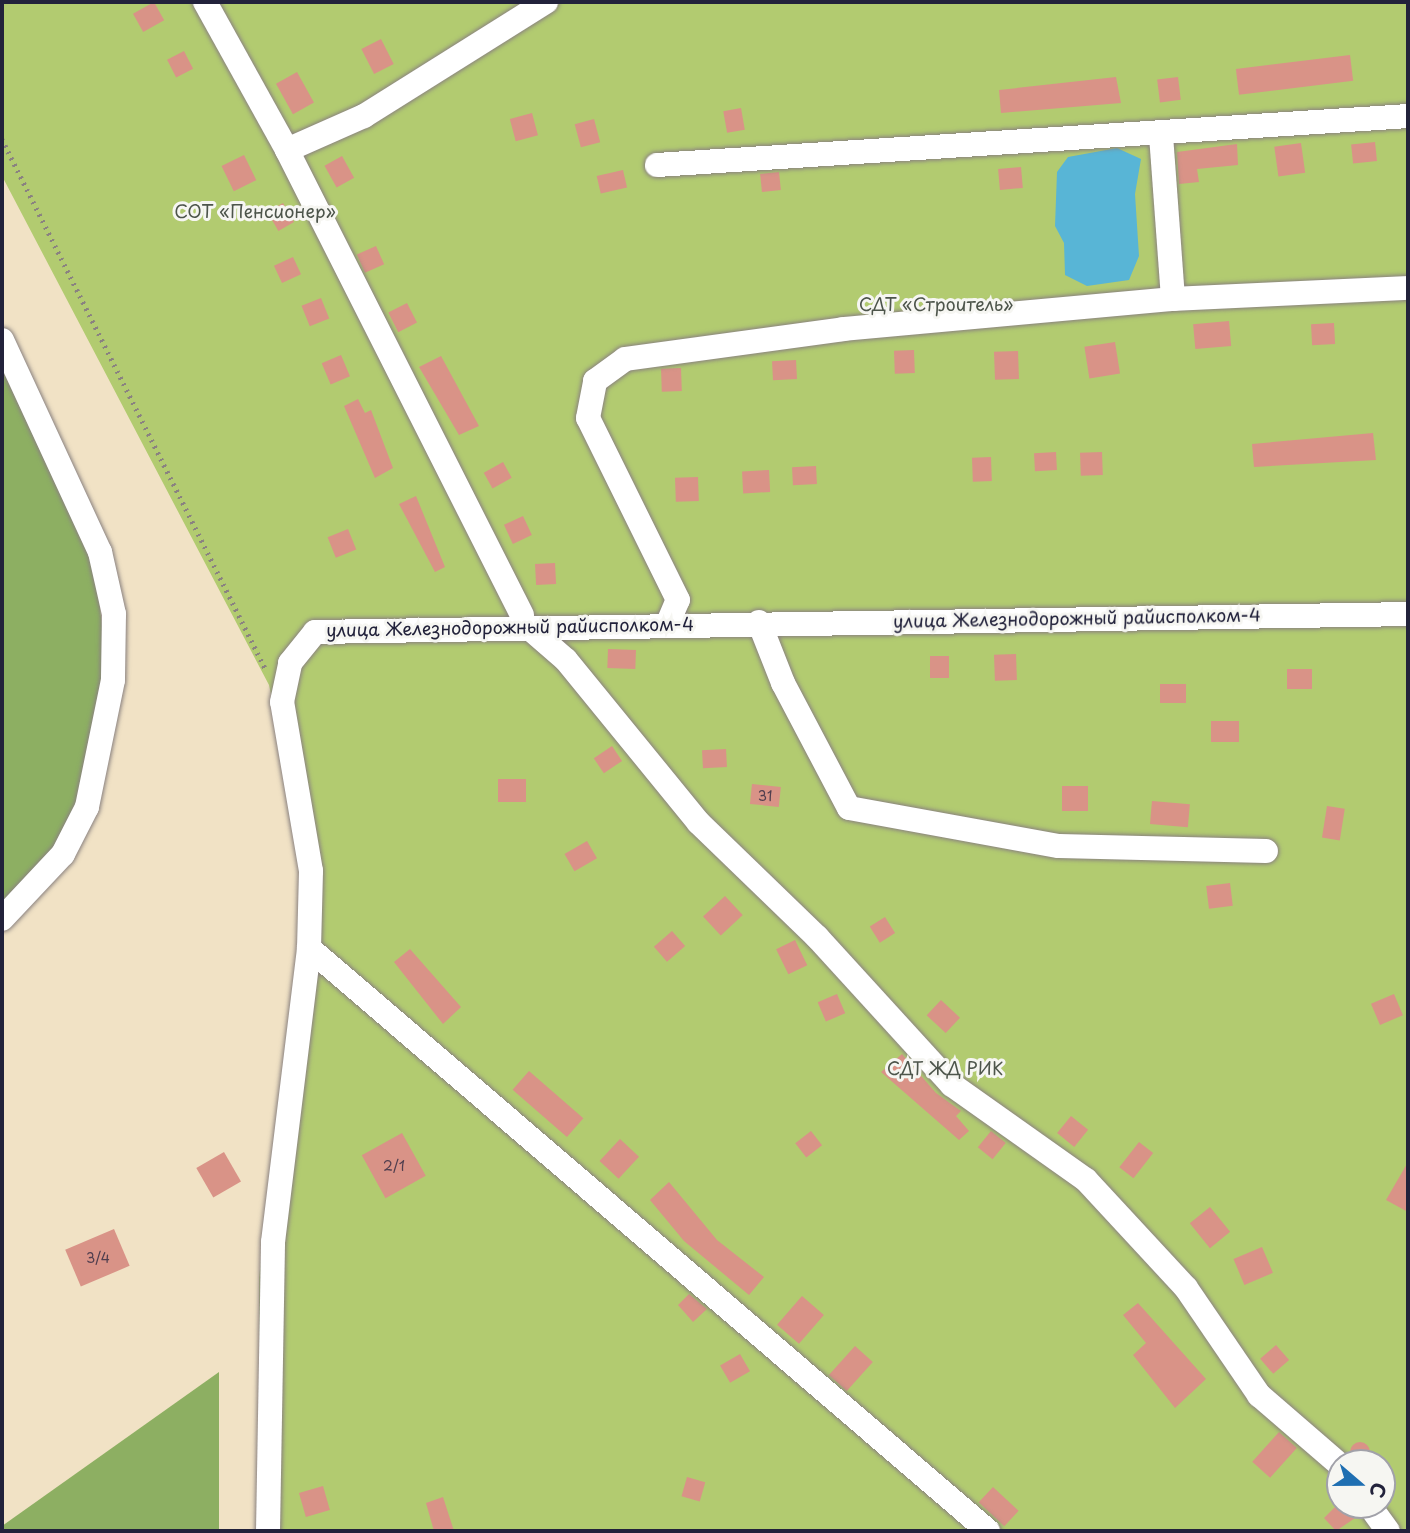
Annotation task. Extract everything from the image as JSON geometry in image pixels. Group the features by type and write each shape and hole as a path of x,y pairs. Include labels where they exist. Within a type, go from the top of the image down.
{"street":[{"path":"205,2 287,150 525,621 566,660 699,824 817,937 952,1085 1086,1181 1186,1288 1259,1395 1326,1453"},
{"path":"287,150 364,116 546,2"},
{"path":"657,164 1161,135 1408,116"},
{"path":"1161,135 1173,299"},
{"path":"668,623 678,600 588,418 595,381 625,359 844,330 1173,299 1408,288"},
{"path":"2,340 100,552 114,614 113,681 87,807 62,853 2,919"},
{"name":"улица Железнодорожный райисполком-4","path":"268,1531 273,1242 309,948 310,871 282,702 290,663 315,632 525,621 668,623 1408,614"},
{"path":"759,622 783,683 849,808 1059,846 1266,851"},
{"path":"309,948 988,1531"}],"path":[{"path":"2,139 282,702"}],"green space":[{"path":"2,2 1408,2 1408,1531 260,1531 259,1278 307,866 269,685 2,176"},
{"path":"2,369 96,570 107,674 85,777 64,836 2,902"},
{"path":"219,1372 219,1531 2,1531 2,1526"}],"water":[{"path":"1117,148 1141,159 1135,194 1139,256 1129,280 1087,286 1065,275 1064,243 1055,226 1057,172 1068,157"}],"building":[{"path":"154,2 164,20 143,32 133,14"},
{"path":"381,39 394,64 374,74 361,49"},
{"path":"184,51 193,69 176,77 167,60"},
{"path":"1350,55 1353,81 1239,95 1236,69"},
{"path":"297,72 314,103 293,114 276,84"},
{"path":"1116,77 1121,103 1001,113 999,90"},
{"path":"1178,77 1181,100 1160,102 1157,80"},
{"path":"741,108 745,130 727,133 723,111"},
{"path":"532,113 538,135 516,141 510,119"},
{"path":"594,119 600,142 581,147 575,124"},
{"path":"1375,142 1377,161 1353,163 1351,145"},
{"path":"1301,143 1305,173 1278,176 1274,147"},
{"path":"1237,144 1238,165 1197,169 1199,182 1179,184 1177,152"},
{"path":"244,155 256,180 234,191 222,166"},
{"path":"342,156 354,178 337,188 325,166"},
{"path":"1021,167 1023,188 1000,190 998,169"},
{"path":"623,170 627,188 601,194 597,176"},
{"path":"779,172 781,190 762,192 760,174"},
{"path":"283,203 294,222 278,231 267,212"},
{"path":"376,246 384,264 365,273 357,255"},
{"path":"293,257 301,274 282,283 274,266"},
{"path":"321,298 329,318 310,326 302,306"},
{"path":"407,303 417,323 398,332 388,313"},
{"path":"1229,321 1231,346 1195,349 1193,324"},
{"path":"1334,323 1335,344 1312,345 1311,324"},
{"path":"1115,342 1120,374 1089,378 1084,347"},
{"path":"914,350 915,373 895,374 894,351"},
{"path":"1018,351 1019,379 995,380 994,352"},
{"path":"341,355 350,376 331,384 322,363"},
{"path":"441,356 479,426 459,435 419,367"},
{"path":"796,360 797,379 773,380 772,361"},
{"path":"681,368 682,391 662,392 661,369"},
{"path":"358,399 365,413 371,410 393,468 375,478 344,406"},
{"path":"1373,433 1376,460 1254,467 1252,444"},
{"path":"1056,452 1057,470 1035,471 1034,453"},
{"path":"1102,452 1103,475 1081,476 1080,453"},
{"path":"991,457 992,481 973,482 972,458"},
{"path":"503,462 512,478 492,488 484,473"},
{"path":"816,466 817,484 793,485 792,467"},
{"path":"769,470 770,492 743,493 742,471"},
{"path":"698,477 699,501 676,502 675,478"},
{"path":"416,496 445,567 435,572 399,504"},
{"path":"523,516 532,535 513,544 504,525"},
{"path":"348,529 356,549 336,558 328,537"},
{"path":"555,563 556,584 536,585 535,564"},
{"path":"608,649 636,650 635,669 607,668"},
{"path":"1016,654 1017,680 995,681 994,655"},
{"path":"930,656 949,656 949,678 930,678"},
{"path":"1287,669 1312,669 1312,689 1287,689"},
{"path":"1160,684 1186,684 1186,703 1160,703"},
{"path":"1211,721 1239,721 1239,742 1211,742"},
{"path":"612,746 622,761 604,773 594,758"},
{"path":"726,749 727,767 703,768 702,750"},
{"path":"498,779 526,779 526,802 498,802"},
{"path":"752,784 781,787 779,807 750,804"},
{"path":"1062,786 1088,786 1088,811 1062,811"},
{"path":"1152,801 1190,804 1188,827 1150,824"},
{"path":"1327,806 1345,809 1340,840 1322,838"},
{"path":"587,841 597,858 574,871 564,854"},
{"path":"1230,883 1233,906 1209,909 1206,886"},
{"path":"725,896 743,915 721,935 703,916"},
{"path":"885,917 895,933 880,943 870,927"},
{"path":"672,931 685,946 667,962 654,947"},
{"path":"795,940 807,965 788,974 776,949"},
{"path":"410,949 461,1007 443,1024 394,962"},
{"path":"837,994 845,1013 826,1022 818,1002"},
{"path":"1394,994 1403,1015 1380,1025 1371,1004"},
{"path":"941,1000 960,1018 946,1033 927,1015"},
{"path":"902,1054 936,1093 961,1111 956,1116 969,1131 959,1140 881,1072"},
{"path":"529,1071 583,1118 567,1137 513,1090"},
{"path":"1071,1116 1088,1130 1074,1147 1057,1133"},
{"path":"811,1131 822,1145 806,1157 795,1143"},
{"path":"991,1131 1006,1143 993,1159 978,1147"},
{"path":"402,1133 426,1176 386,1198 362,1155"},
{"path":"620,1139 639,1157 619,1179 600,1161"},
{"path":"1139,1142 1153,1153 1133,1178 1119,1167"},
{"path":"224,1152 241,1181 213,1197 196,1168"},
{"path":"1408,1162 1408,1212 1386,1200"},
{"path":"669,1182 717,1240 764,1277 749,1295 684,1241 650,1200"},
{"path":"1210,1207 1230,1232 1210,1248 1190,1223"},
{"path":"114,1229 130,1266 81,1287 65,1250"},
{"path":"1262,1247 1273,1273 1244,1285 1233,1259"},
{"path":"689,1294 707,1309 693,1322 678,1305"},
{"path":"802,1296 824,1315 799,1344 777,1325"},
{"path":"1138,1303 1206,1379 1175,1408 1133,1355 1146,1343 1123,1315"},
{"path":"1276,1345 1289,1360 1273,1374 1260,1359"},
{"path":"855,1346 873,1362 847,1391 829,1375"},
{"path":"740,1354 750,1371 730,1383 720,1366"},
{"path":"1279,1432 1297,1448 1270,1478 1252,1462"},
{"path":"1360,1442 1369,1449 1351,1449"},
{"path":"687,1477 705,1482 700,1501 681,1496"},
{"path":"323,1486 330,1510 306,1517 299,1493"},
{"path":"993,1487 1019,1511 1004,1526 979,1502"},
{"path":"443,1497 454,1531 434,1531 426,1503"},
{"path":"1326,1516 1326,1519 1354,1519 1336,1531 1324,1518"}],"park label":[{"name":"СОТ «Пенсионер»","path":"255,211"},
{"name":"СДТ «Строитель»","path":"936,304"},
{"name":"СДТ ЖД РИК","path":"945,1068"}]}
